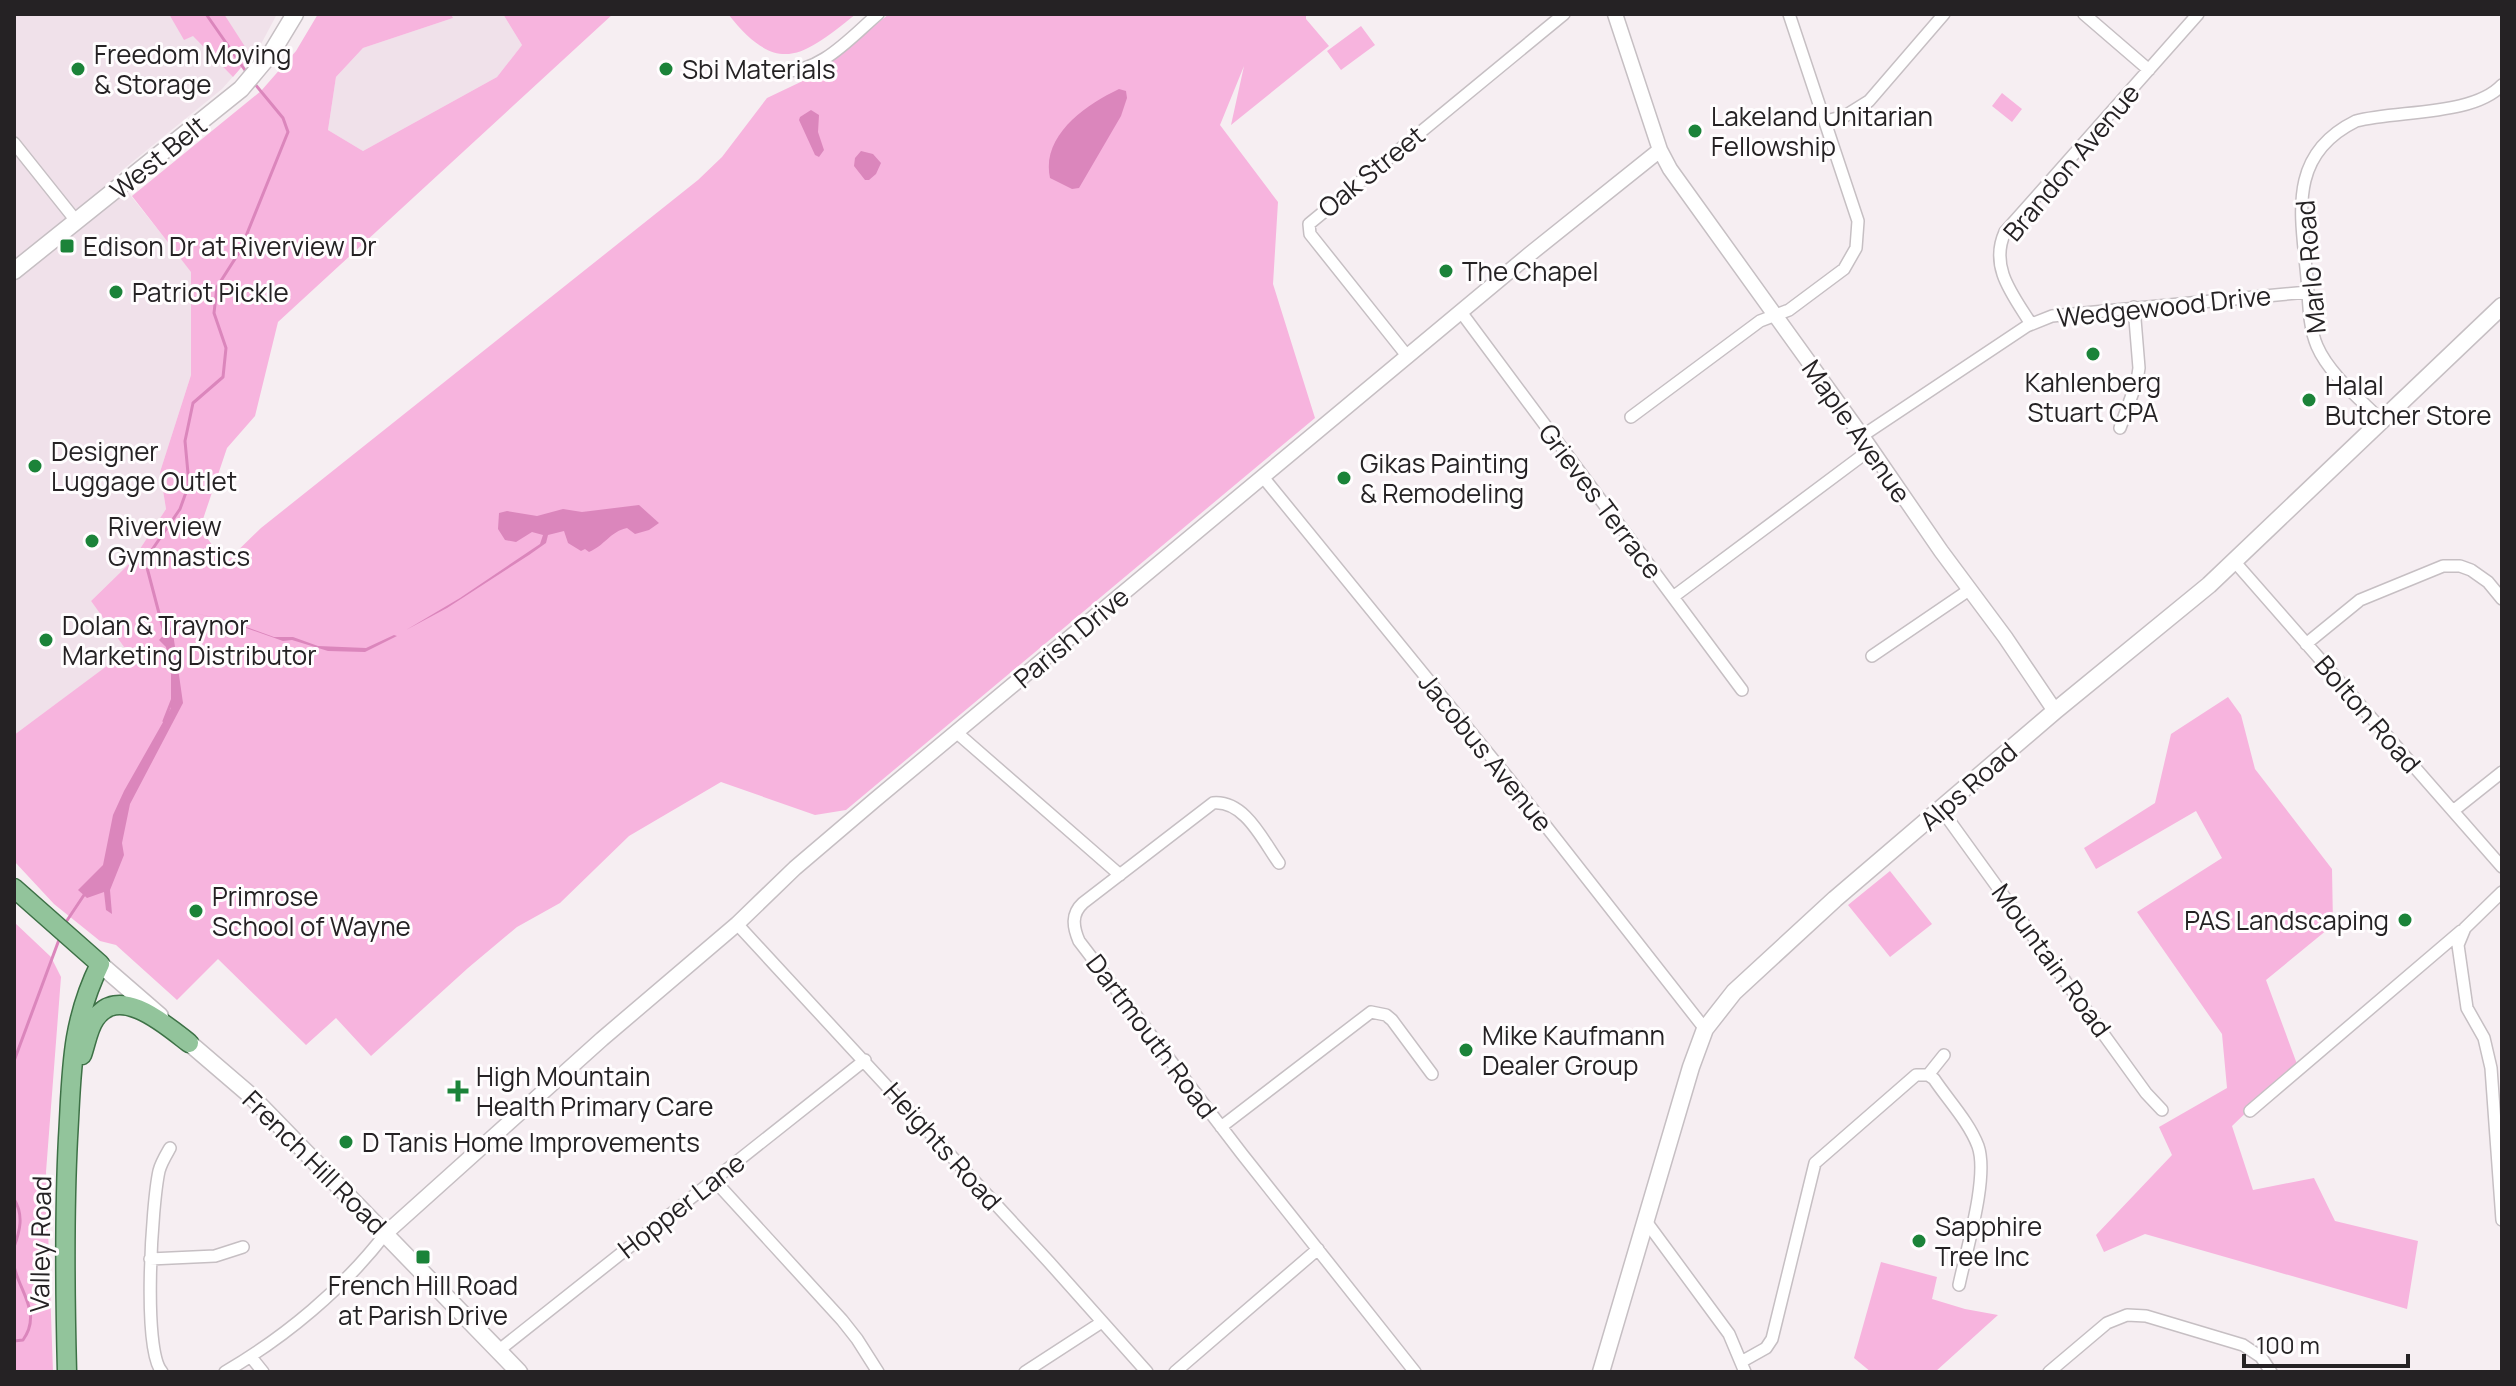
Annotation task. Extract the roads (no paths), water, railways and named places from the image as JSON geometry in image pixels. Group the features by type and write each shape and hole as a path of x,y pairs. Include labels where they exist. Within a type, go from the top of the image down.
{"main road":[{"name":"West Belt","path":"14,271 241,89 260,67 295,14"},
{"name":"Alps Road","path":"1601,1372 1691,1067 1705,1029 1734,992 1835,899 2055,711 2209,585 2502,306"},
{"path":"15,889 100,964"},
{"name":"French Hill Road","path":"100,964 250,1095 519,1372"},
{"name":"Valley Road","path":"67,1372 64,1212 72,1071 79,1016 100,964"},
{"name":"Valley Road","path":"70,1117 90,1030 97,1016 105,1010 119,1005 133,1007 189,1043"}],"street":[{"path":"780,71 792,72 813,66 878,14"},
{"name":"Oak Street","path":"1408,357 1310,234 1309,224 1564,14"},
{"path":"1615,14 1660,150"},
{"path":"1631,417 1760,321 1789,310 1838,274 1851,260 1856,248 1858,221 1789,14"},
{"path":"1826,121 1845,116 1869,101 1944,14"},
{"path":"2084,14 2149,70"},
{"name":"Brandon Avenue","path":"2031,324 2003,276 1999,252 2005,232 2198,14"},
{"name":"Marlo Road","path":"2381,420 2342,380 2317,347 2312,327 2300,205 2305,176 2321,146 2341,128 2356,121 2470,104 2491,95 2502,85"},
{"path":"14,143 77,222"},
{"name":"Parish Drive","path":"386,1233 602,1039 737,924 795,868 1461,312 1660,150"},
{"name":"Maple Avenue","path":"1660,150 1695,207 1867,443 2055,711"},
{"name":"Wedgewood Drive","path":"1673,597 1867,443 2031,324 2052,316 2308,292"},
{"path":"2120,428 2139,368 2134,307"},
{"name":"Grieves Terrace","path":"1461,312 1742,690"},
{"name":"Jacobus Avenue","path":"1263,477 1509,779 1705,1029"},
{"name":"Bolton Road","path":"2234,561 2502,867"},
{"path":"2306,644 2360,600 2443,566 2460,566 2471,570 2488,582 2502,599"},
{"path":"1872,656 1969,590"},
{"path":"956,732 1120,875"},
{"path":"2453,811 2502,772"},
{"name":"Dartmouth Road","path":"1279,863 1237,809 1221,802 1209,805 1078,908 1074,915 1074,929 1079,941 1221,1127 1415,1372"},
{"name":"Mountain Road","path":"1941,809 2146,1093 2162,1110"},
{"path":"2250,1111 2465,928 2502,892"},
{"name":"Heights Road","path":"737,924 865,1060 1147,1372"},
{"path":"2465,928 2458,945 2463,989 2467,1008 2484,1038 2490,1060 2502,1220"},
{"path":"1221,1127 1371,1012 1386,1015 1392,1020 1432,1074"},
{"path":"1928,1075 1944,1055"},
{"name":"Hopper Lane","path":"498,1351 865,1060"},
{"path":"1645,1220 1721,1322 1737,1349 1743,1367 1772,1339 1818,1157 1916,1075 1928,1075 1970,1131 1981,1156 1981,1180 1959,1285"},
{"path":"162,1372 152,1346 150,1259 159,1170 170,1148"},
{"path":"714,1180 842,1320 878,1372"},
{"path":"225,1372 297,1323 371,1252 386,1233"},
{"path":"150,1259 215,1256 243,1247"},
{"path":"1175,1372 1318,1249"},
{"path":"2049,1372 2107,1323 2127,1315 2138,1315 2243,1345 2261,1357 2271,1372"},
{"path":"1025,1372 1102,1322"},
{"path":"251,1357 263,1372"}],"waterway":[{"path":"206,14 247,73"},
{"path":"165,636 145,560 180,509 189,484 185,441 193,403 223,377 226,348 214,313 217,287 240,251 288,132 283,118 254,83"},
{"path":"164,721 173,698"},
{"path":"66,922 86,892"},
{"path":"14,1061 60,937"},
{"path":"14,1199 20,1223 14,1247"},
{"path":"14,1266 30,1312 28,1330 23,1340 14,1341"}],"place":[{"name":"Freedom Moving & Storage","path":"78,69"},
{"name":"Sbi Materials","path":"666,69"},
{"name":"Lakeland Unitarian Fellowship","path":"1695,131"},
{"name":"Edison Dr at Riverview Dr","path":"67,246"},
{"name":"The Chapel","path":"1446,271"},
{"name":"Patriot Pickle","path":"116,292"},
{"name":"Kahlenberg Stuart CPA","path":"2093,354"},
{"name":"Halal Butcher Store","path":"2309,400"},
{"name":"Designer Luggage Outlet","path":"35,466"},
{"name":"Gikas Painting & Remodeling","path":"1344,478"},
{"name":"Riverview Gymnastics","path":"92,541"},
{"name":"Dolan & Traynor Marketing Distributor","path":"46,640"},
{"name":"Primrose School of Wayne","path":"196,911"},
{"name":"PAS Landscaping","path":"2405,920"},
{"name":"Mike Kaufmann Dealer Group","path":"1466,1050"},
{"name":"High Mountain Health Primary Care","path":"458,1091"},
{"name":"D Tanis Home Improvements","path":"346,1142"},
{"name":"Sapphire Tree Inc","path":"1919,1241"},
{"name":"French Hill Road at Parish Drive","path":"423,1257"}]}
